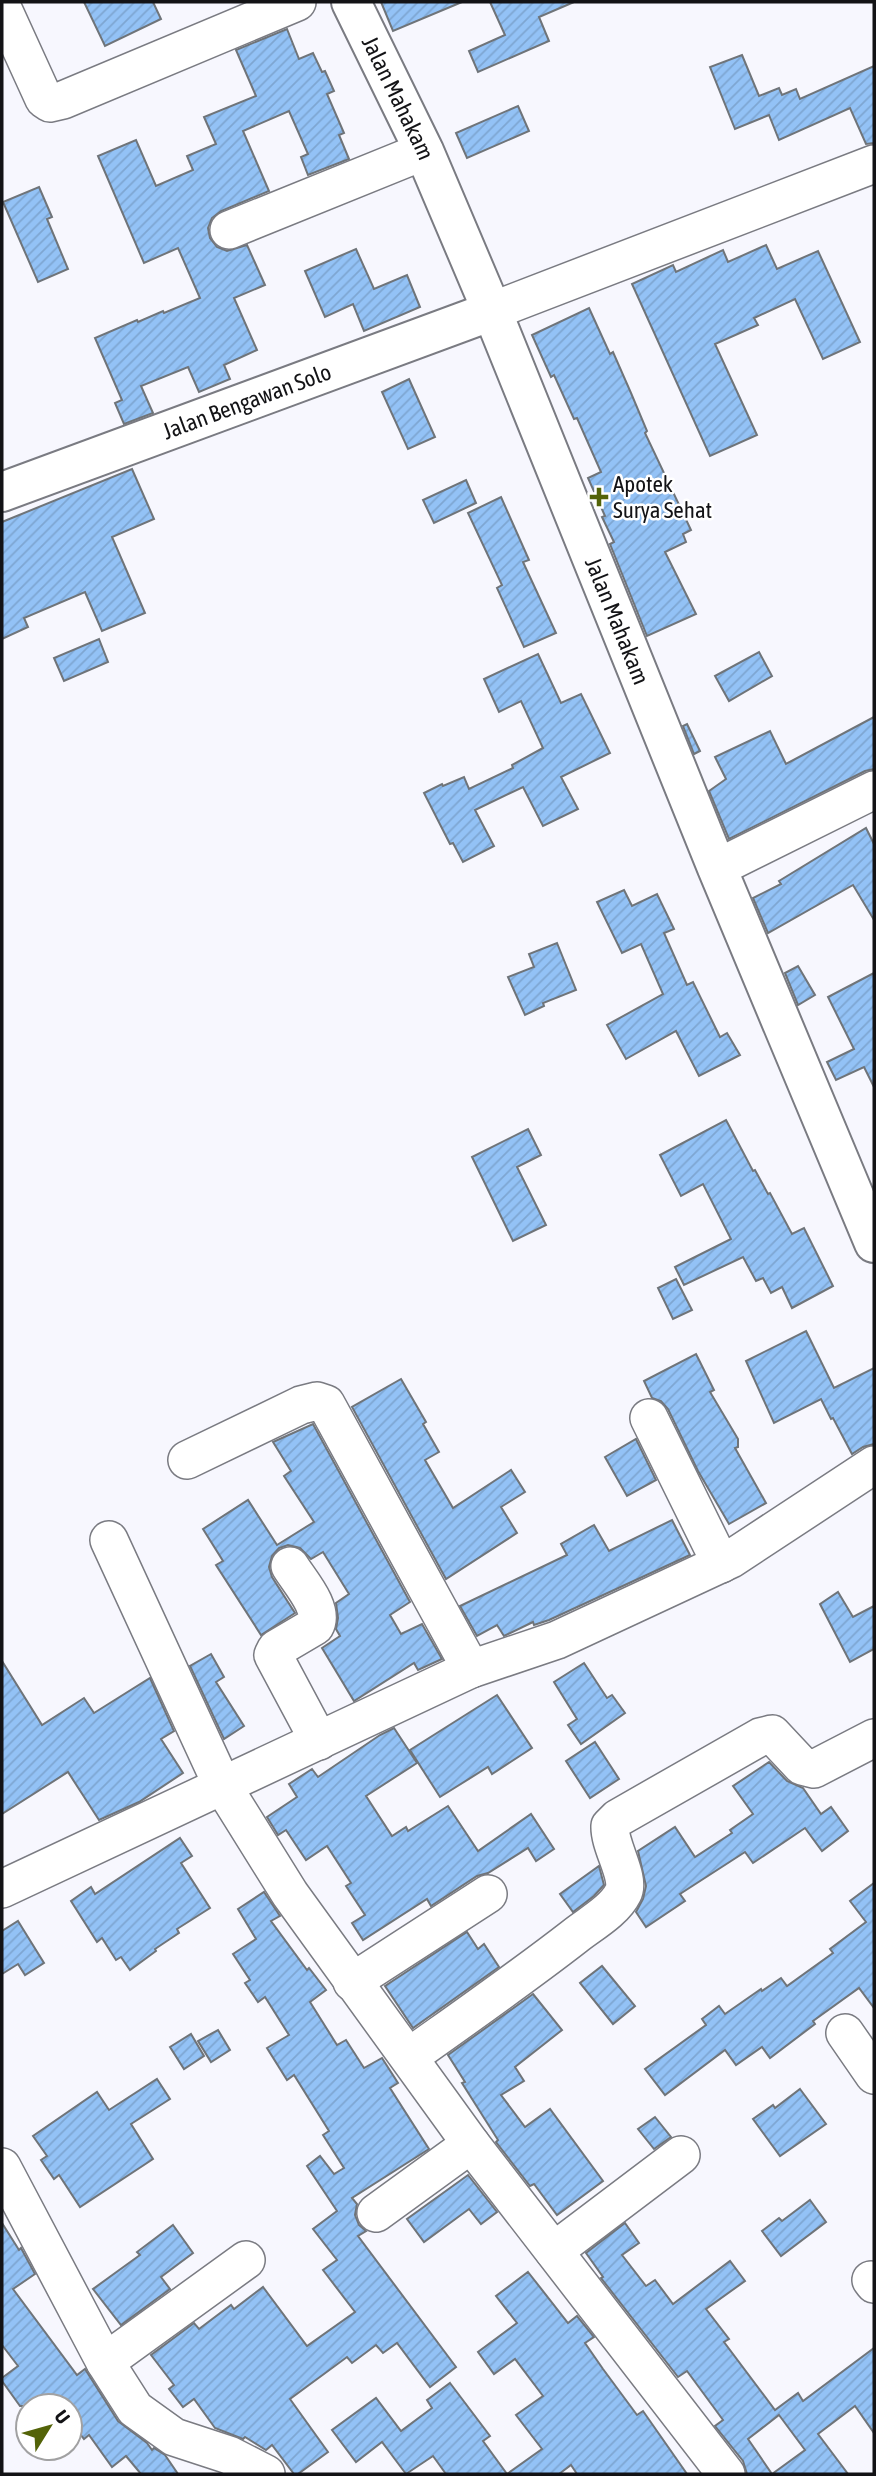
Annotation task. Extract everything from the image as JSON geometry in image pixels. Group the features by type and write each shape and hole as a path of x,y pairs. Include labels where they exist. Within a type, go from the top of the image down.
{"main road":[{"name":"Jalan Mahakam","path":"351,2 424,151 492,311 717,868 874,1243"},
{"name":"Jalan Bengawan Solo","path":"2,492 492,311"}],"street":[{"path":"2,6 44,99 50,103 63,100 297,2"},
{"path":"229,230 424,151"},
{"path":"492,311 874,164"},
{"path":"717,868 874,790"},
{"path":"187,1460 301,1405 317,1401 326,1404 471,1669"},
{"path":"649,1418 721,1564"},
{"path":"2,1889 471,1669 557,1640 626,1611 721,1564 874,1465"},
{"path":"109,1540 222,1785 290,1894 471,2144 726,2474"},
{"path":"290,1566 317,1611 319,1620 315,1626 276,1649 273,1655 318,1741"},
{"path":"410,2057 517,1982 610,1909 624,1892 625,1881 609,1838 610,1826 618,1818 760,1737 772,1734 802,1766 814,1769 874,1738"},
{"path":"352,1982 488,1894"},
{"path":"845,2033 874,2075"},
{"path":"376,2213 471,2144"},
{"path":"554,2251 681,2155"},
{"path":"2,2167 105,2362 135,2409 174,2437 229,2455 266,2474"},
{"path":"105,2362 246,2260"}],"building":[{"path":"84,2 153,2 161,19 105,46"},
{"path":"381,2 462,2 393,31"},
{"path":"490,2 574,2 539,17 549,41 478,72 469,51 505,35"},
{"path":"287,29 299,59 313,53 322,72 325,71 334,91 327,94 344,133 339,135 349,159 308,175 301,157 308,154 289,111 243,131 269,191 221,211 212,218 208,228 210,238 217,247 227,251 247,245 265,285 234,298 257,350 224,365 230,379 199,392 188,367 141,386 153,413 124,424 115,403 122,400 95,338 200,298 178,248 144,263 98,156 136,140 156,186 193,170 187,156 216,144 204,117 256,96 236,50"},
{"path":"742,55 759,96 779,88 782,95 796,89 800,99 874,66 874,143 866,144 850,108 779,140 769,115 735,129 710,67"},
{"path":"518,106 529,131 467,158 456,133"},
{"path":"39,187 52,217 47,219 68,269 38,282 3,202"},
{"path":"766,245 777,269 818,251 860,342 823,359 795,299 754,318 758,325 715,344 757,435 710,456 632,284 673,265 676,272 723,250 728,262"},
{"path":"356,249 374,289 407,275 420,307 364,331 353,304 325,317 305,271"},
{"path":"589,308 610,354 613,352 647,431 645,433 691,530 683,534 686,542 665,552 696,614 647,636 610,544 614,542 602,517 605,516 588,478 601,472 577,418 574,419 554,375 551,377 532,335"},
{"path":"409,379 435,437 408,449 382,392"},
{"path":"132,469 154,519 112,537 145,613 102,631 85,592 24,618 28,627 2,639 2,522"},
{"path":"466,480 476,503 434,523 423,500"},
{"path":"501,497 529,560 523,562 556,633 524,647 497,588 502,585 468,513"},
{"path":"99,639 108,662 64,681 54,658"},
{"path":"759,652 772,676 729,701 715,676"},
{"path":"538,654 561,703 581,694 610,753 561,777 578,809 543,826 523,787 475,810 494,846 463,862 453,843 450,844 424,793 464,777 469,789 513,768 512,765 543,748 521,701 499,712 484,679"},
{"path":"874,717 874,769 865,771 729,839 709,791 726,779 715,757 770,731 786,764"},
{"path":"687,724 700,751 694,754 683,726"},
{"path":"866,828 874,844 874,920 853,885 768,933 753,898 781,884 779,881"},
{"path":"624,890 632,906 657,894 674,929 664,933 687,985 693,982 720,1037 727,1033 740,1055 699,1076 676,1031 626,1059 607,1025 663,994 641,944 622,953 597,902"},
{"path":"557,943 576,990 543,1003 544,1006 525,1015 508,977 534,967 529,954"},
{"path":"798,966 815,995 798,1005 785,973"},
{"path":"874,973 874,1087 864,1067 836,1080 827,1062 854,1049 828,997"},
{"path":"726,1120 753,1171 755,1170 768,1194 770,1193 792,1234 804,1228 833,1286 792,1308 782,1287 771,1293 763,1278 756,1281 743,1257 684,1285 675,1267 731,1239 703,1184 681,1196 660,1155"},
{"path":"528,1129 541,1155 517,1167 546,1225 513,1241 472,1157"},
{"path":"676,1279 692,1310 673,1319 658,1288"},
{"path":"806,1331 834,1388 874,1368 874,1444 852,1454 821,1399 774,1423 746,1361"},
{"path":"696,1354 714,1390 710,1392 738,1439 738,1447 735,1448 766,1503 729,1524 698,1471 668,1409 661,1401 652,1398 644,1381"},
{"path":"401,1379 426,1422 423,1424 439,1452 425,1460 453,1508 511,1470 525,1492 501,1507 517,1533 446,1579 352,1407"},
{"path":"313,1424 410,1602 390,1615 401,1634 422,1624 442,1659 418,1670 414,1663 354,1701 322,1648 340,1636 336,1629 336,1603 349,1594 323,1552 311,1559 300,1548 288,1545 279,1548 272,1556 269,1567 272,1577 295,1613 261,1635 216,1565 223,1561 203,1529 248,1500 277,1545 314,1522 284,1476 291,1471 273,1442"},
{"path":"636,1439 656,1480 627,1496 605,1457"},
{"path":"672,1520 690,1555 549,1620 534,1625 533,1622 504,1636 497,1625 477,1636 460,1606 567,1555 561,1544 594,1525 609,1551"},
{"path":"838,1592 853,1617 874,1606 874,1649 850,1662 820,1604"},
{"path":"211,1654 224,1677 216,1682 244,1726 224,1739 190,1666"},
{"path":"2,1661 42,1725 84,1698 94,1713 150,1678 174,1731 161,1739 183,1773 139,1802 99,1820 68,1772 2,1814"},
{"path":"584,1663 607,1698 612,1695 625,1713 581,1744 568,1725 577,1719 554,1682"},
{"path":"497,1695 532,1748 492,1774 488,1767 440,1797 410,1750"},
{"path":"394,1728 417,1763 366,1796 392,1836 406,1827 408,1831 448,1806 478,1851 531,1814 554,1849 536,1861 528,1848 488,1873 477,1876 431,1906 427,1899 363,1940 352,1923 365,1915 346,1886 351,1883 327,1846 306,1860 286,1830 278,1835 267,1817 297,1797 289,1784 312,1769 318,1777"},
{"path":"595,1742 619,1779 590,1798 566,1761"},
{"path":"769,1762 787,1781 803,1788 821,1814 831,1807 848,1831 822,1851 805,1828 753,1863 745,1852 680,1894 685,1901 646,1927 636,1912 646,1886 638,1851 675,1827 695,1857 732,1833 730,1830 753,1814 733,1786"},
{"path":"180,1838 192,1856 181,1863 210,1908 177,1929 179,1933 130,1970 121,1957 116,1960 102,1938 97,1942 71,1901 91,1887 95,1894"},
{"path":"599,1866 604,1885 573,1912 560,1894"},
{"path":"874,1883 874,2008 859,1988 813,2021 815,2024 770,2058 762,2047 736,2065 725,2050 665,2095 645,2069 706,2025 702,2019 719,2006 725,2014 781,1978 787,1986 833,1953 830,1949 866,1922 850,1901"},
{"path":"264,1892 280,1916 271,1921 307,1970 309,1968 326,1990 310,2002 337,2045 346,2040 364,2068 382,2058 398,2083 390,2088 429,2149 352,2198 357,2204 355,2215 359,2225 366,2231 358,2236 456,2367 430,2387 397,2343 383,2353 376,2345 352,2363 347,2357 290,2399 328,2452 298,2474 294,2474 272,2445 266,2450 245,2437 243,2439 215,2428 194,2399 183,2407 169,2389 174,2385 151,2355 194,2323 199,2329 231,2305 234,2309 263,2287 307,2346 355,2312 323,2270 337,2260 313,2229 337,2211 307,2166 320,2156 334,2174 344,2168 323,2135 329,2131 294,2075 287,2080 267,2048 289,2035 265,1997 258,2002 245,1983 250,1980 233,1954 256,1939 238,1909"},
{"path":"18,1921 44,1963 25,1975 18,1964 2,1974 2,1931"},
{"path":"467,1932 478,1949 484,1944 499,1967 413,2028 385,1986"},
{"path":"602,1966 635,2006 613,2024 580,1983"},
{"path":"533,1994 562,2030 515,2067 524,2081 501,2095 525,2127 550,2109 603,2181 557,2215 534,2184 530,2186 496,2142 498,2140 462,2083 465,2082 448,2055"},
{"path":"218,2030 230,2050 211,2062 198,2041"},
{"path":"191,2034 204,2056 184,2069 170,2047"},
{"path":"157,2079 170,2099 131,2124 153,2159 80,2207 59,2175 54,2179 41,2160 47,2156 33,2136 97,2092 109,2110"},
{"path":"800,2089 826,2124 780,2156 753,2119 773,2105 775,2108"},
{"path":"655,2117 671,2137 654,2149 638,2129"},
{"path":"468,2175 497,2212 481,2224 469,2209 424,2242 407,2219"},
{"path":"810,2200 826,2222 781,2256 762,2231 779,2218 782,2221"},
{"path":"2,2223 19,2250 21,2248 35,2274 13,2289 77,2375 85,2369 118,2421 152,2450 154,2448 165,2455 178,2474 141,2474 126,2456 112,2467 89,2435 84,2439 84,2392 14,2392 14,2398 2,2378 18,2366 2,2345"},
{"path":"625,2223 639,2243 622,2255 646,2286 655,2280 673,2304 730,2261 745,2281 706,2309 729,2339 724,2342 775,2410 798,2393 803,2401 874,2348 874,2433 855,2406 818,2434 848,2474 772,2474 747,2474 743,2461 715,2426 723,2420 687,2371 678,2377 601,2278 603,2277 586,2253","holes":["779,2415 805,2450 772,2474 748,2439"]},
{"path":"173,2225 193,2253 161,2277 170,2289 121,2325 93,2289 140,2255 137,2252"},
{"path":"528,2272 568,2323 577,2316 594,2337 585,2343 637,2415 643,2411 687,2474 577,2474 571,2465 559,2474 507,2474 542,2449 516,2415 543,2396 515,2359 494,2374 478,2352 517,2323 496,2296"},
{"path":"450,2383 490,2436 483,2441 507,2474 446,2474 433,2456 406,2474 382,2442 356,2462 332,2430 376,2398 401,2431 432,2408 427,2400"}],"place":[{"name":"Apotek Surya Sehat","path":"599,497"}]}
